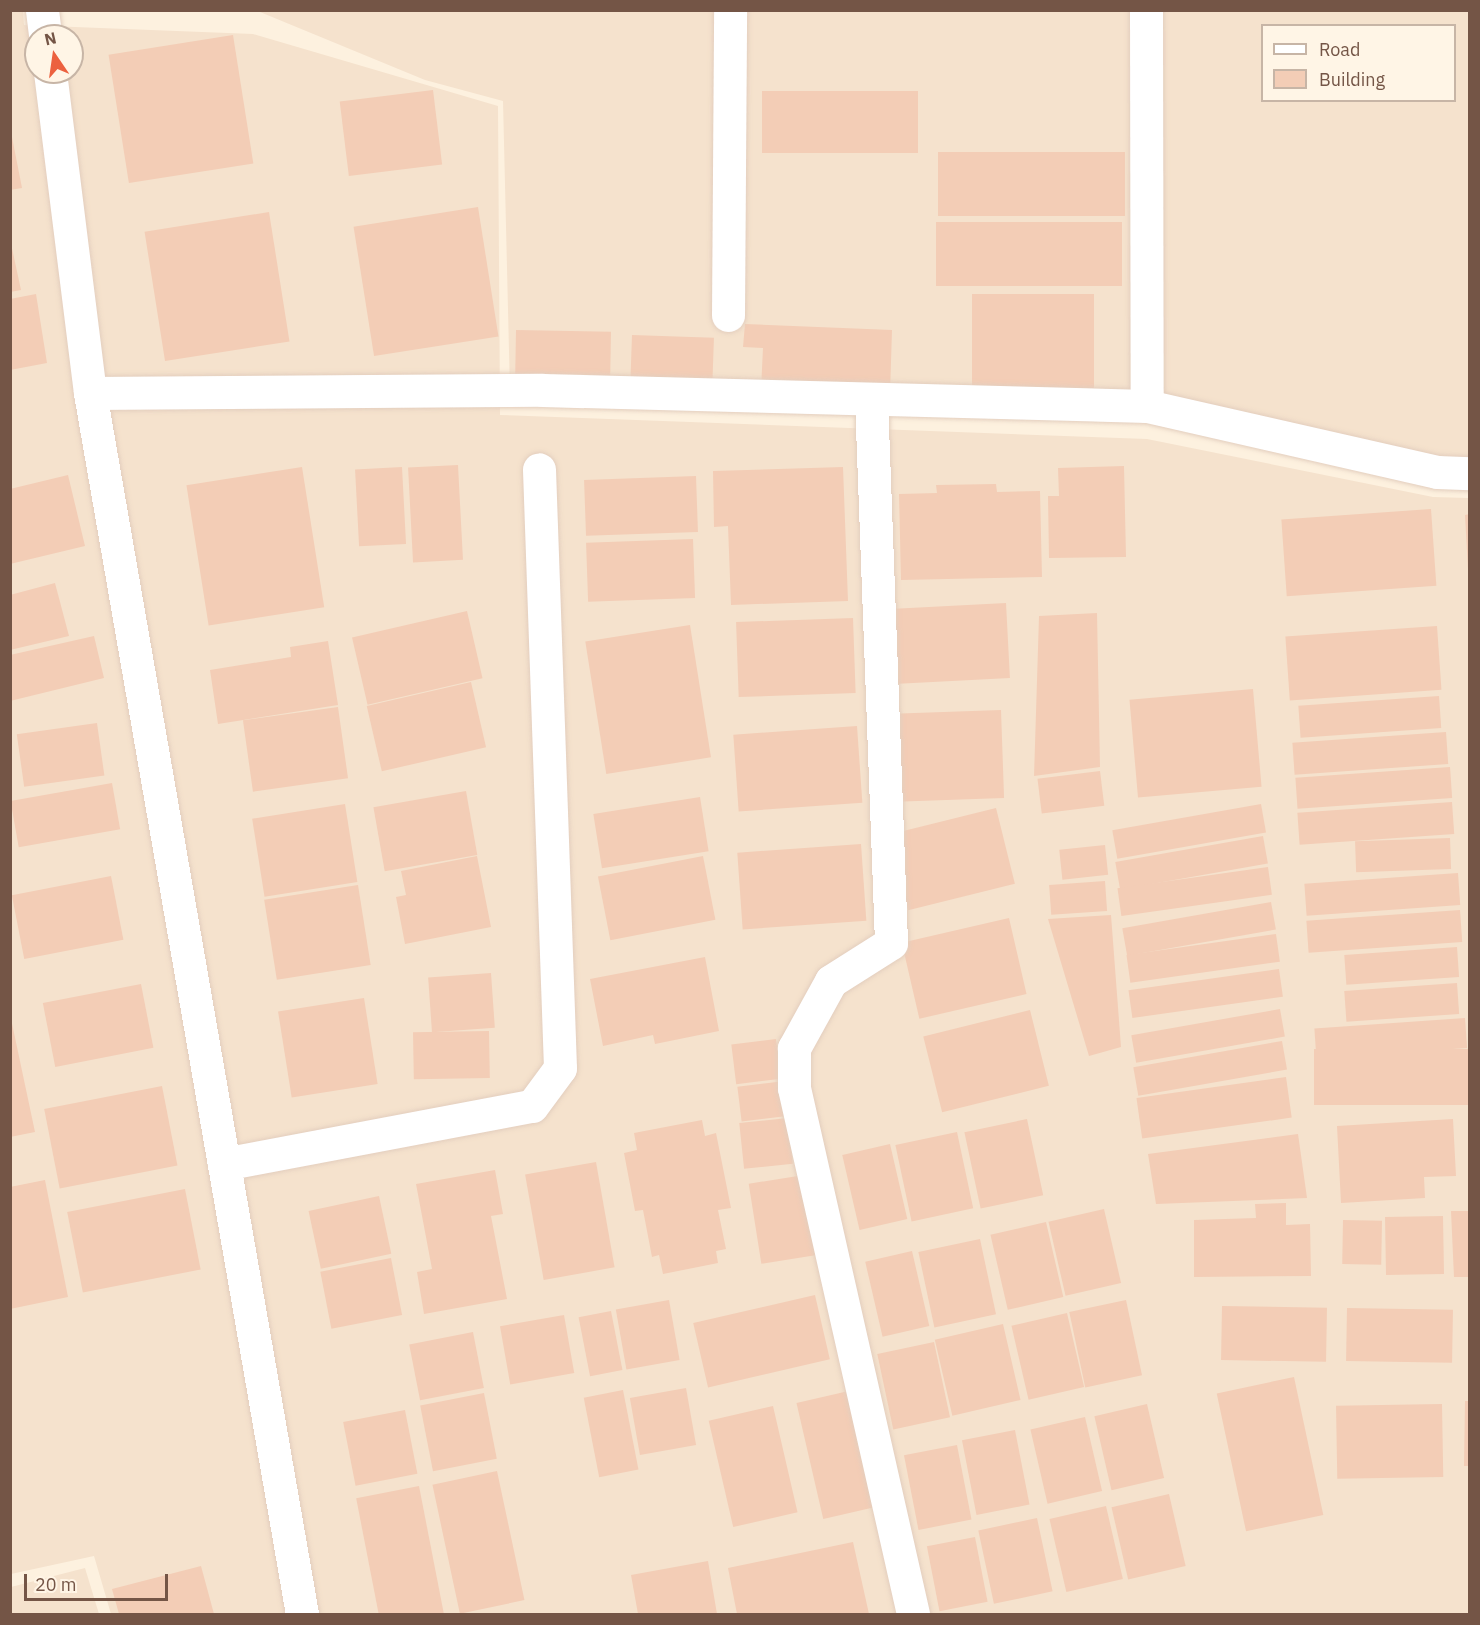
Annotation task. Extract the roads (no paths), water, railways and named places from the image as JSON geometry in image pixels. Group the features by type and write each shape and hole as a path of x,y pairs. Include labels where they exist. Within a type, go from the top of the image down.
{"street":[{"path":"729,315 730,10"},
{"path":"1146,10 1147,406"},
{"path":"51,84 90,393 302,1614"},
{"path":"90,393 542,390 1147,406 1437,472 1470,472"},
{"path":"871,399 891,942 831,981 794,1048 794,1088 913,1614"},
{"path":"224,1164 532,1106 560,1068 539,470"}]}
